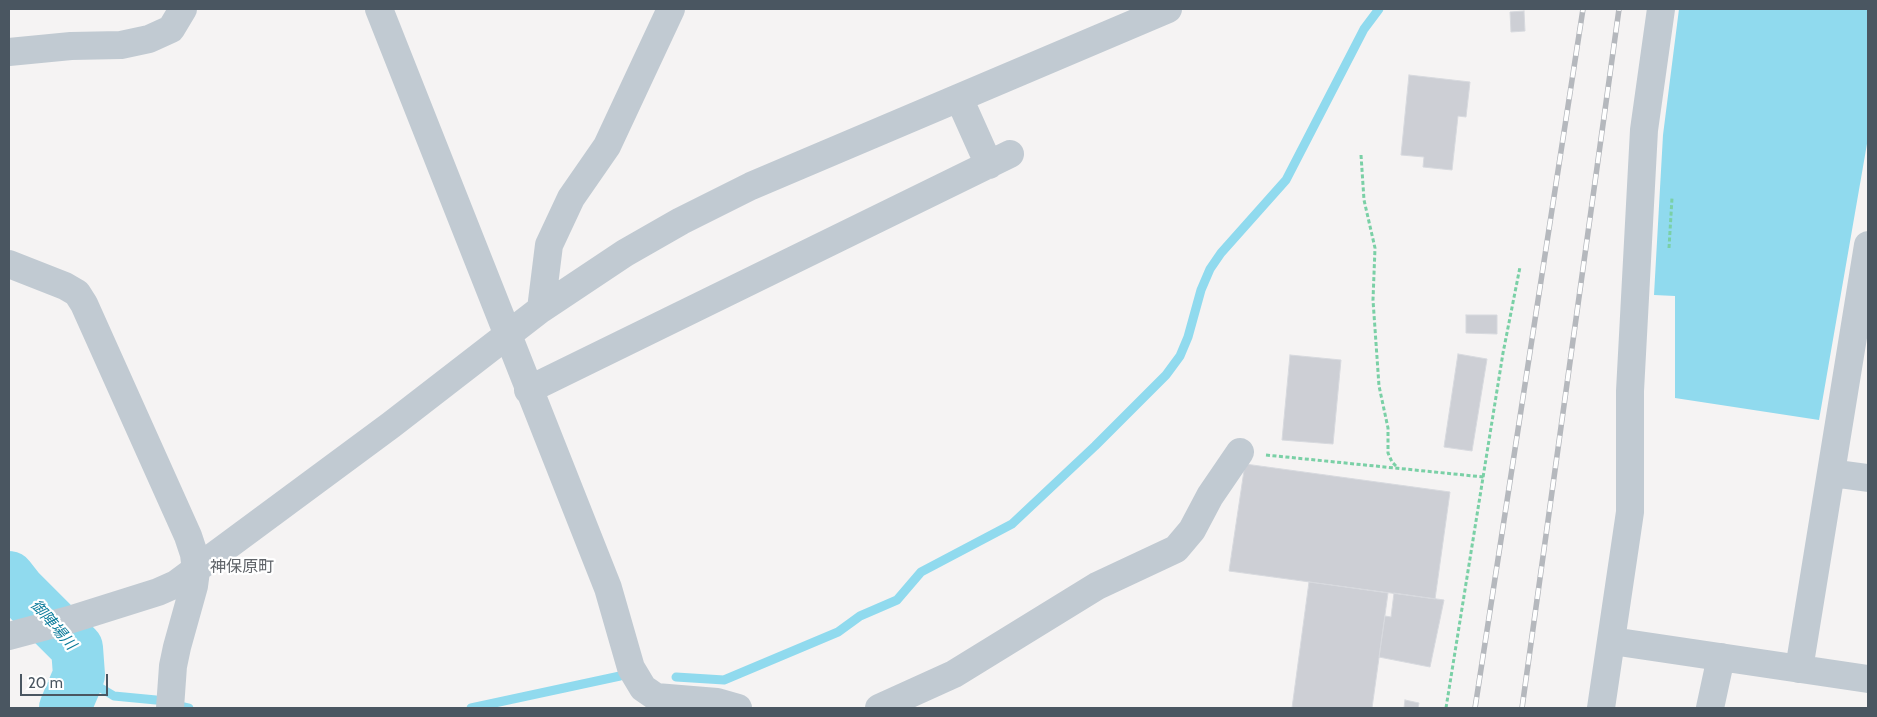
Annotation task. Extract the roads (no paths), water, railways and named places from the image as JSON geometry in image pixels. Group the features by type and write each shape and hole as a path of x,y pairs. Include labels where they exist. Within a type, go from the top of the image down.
{"street":[{"path":"9,52 71,46 121,45 149,39 171,29 183,9"},
{"path":"379,9 528,390 608,588 631,668 643,688 659,702 717,702 738,708"},
{"path":"541,309 549,245 571,198 607,146 671,9"},
{"path":"9,636 69,620 158,592 176,584 391,425 541,309 625,253 682,221 752,186 959,98 1129,17 1168,9"},
{"path":"1602,708 1630,512 1630,391 1644,130 1661,9"},
{"path":"528,390 1000,160 959,98"},
{"path":"1799,669 1868,245"},
{"path":"9,264 66,286 76,293 84,304 188,536 194,554 196,570 194,586 175,656 170,702"},
{"path":"879,708 954,674 1097,586 1176,549 1192,530 1210,496 1240,452"},
{"path":"1831,473 1868,478"},
{"path":"1612,641 1868,679"},
{"path":"1710,708 1721,657"}],"water":[{"path":"1679,9 1868,9 1868,138 1819,420 1675,398 1675,296 1654,295 1663,135"}],"waterway":[{"path":"676,677 724,680 838,632 860,616 897,600 921,572 1012,524 1095,446 1166,375 1180,356 1188,337 1201,290 1210,269 1221,253 1286,180 1364,29 1379,9"},
{"name":"御陣場川","path":"9,577 20,591 77,648 79,675 65,708"},
{"path":"79,675 114,696 156,700 189,708"},
{"path":"471,708 620,676"}],"railway":[{"path":"1475,708 1583,9"},
{"path":"1522,708 1619,9"}],"district":[{"name":"神保原町","path":"242,567"}]}
